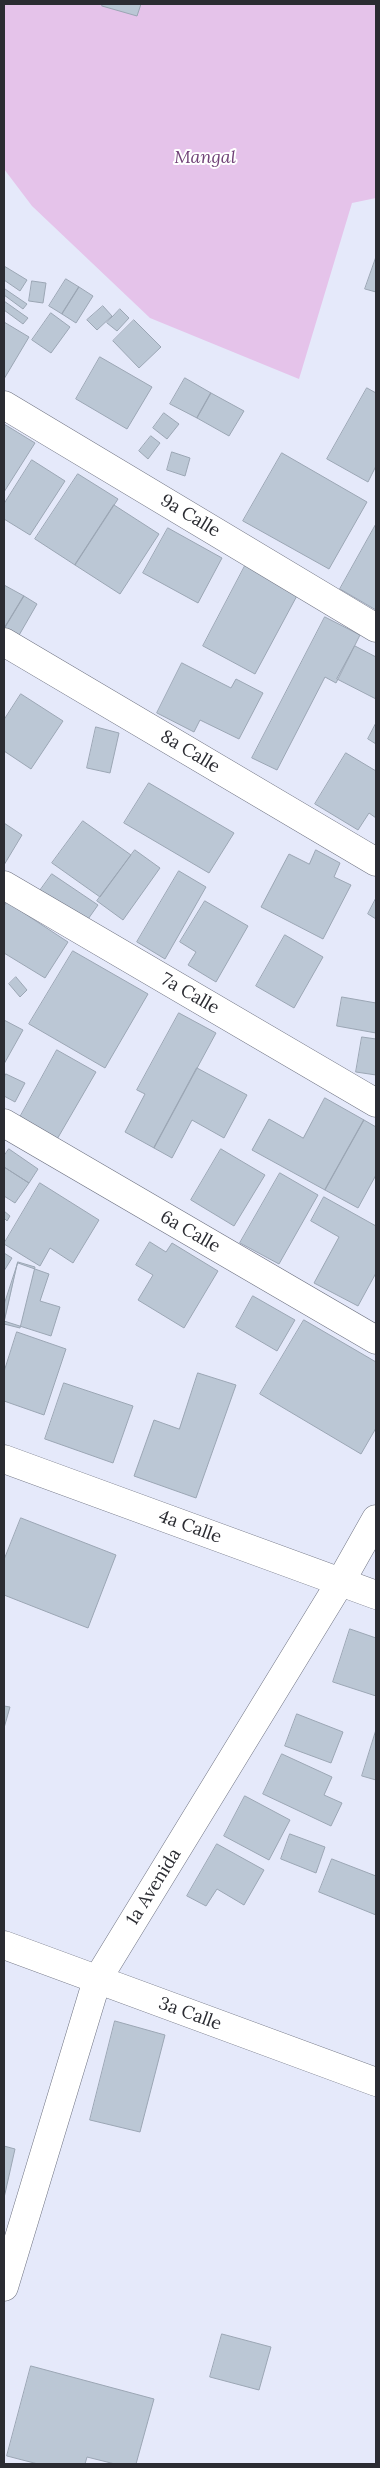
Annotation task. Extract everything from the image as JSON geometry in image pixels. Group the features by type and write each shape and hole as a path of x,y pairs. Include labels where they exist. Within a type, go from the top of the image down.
{"street":[{"name":"9a Calle","path":"4,405 376,628"},
{"name":"8a Calle","path":"4,642 376,862"},
{"name":"7a Calle","path":"4,885 376,1103"},
{"name":"6a Calle","path":"4,1123 376,1340"},
{"name":"4a Calle","path":"4,1459 376,1595"},
{"name":"1a Avenida","path":"4,2287 97,1980 342,1582 376,1519"},
{"name":"3a Calle","path":"4,1945 376,2082"}],"green space":[{"name":"Mangal","path":"4,4 376,4 376,198 352,203 299,379 150,318 32,206 4,169"}],"building":[{"path":"103,4 141,4 137,16 102,6"},
{"path":"376,257 376,292 365,289"},
{"path":"4,266 27,280 20,291 4,280"},
{"path":"66,279 79,287 62,314 49,306"},
{"path":"32,281 46,283 43,303 29,301"},
{"path":"79,287 93,296 76,323 62,314"},
{"path":"5,289 27,304 23,309 4,295"},
{"path":"4,301 28,318 23,324 4,310"},
{"path":"103,306 112,316 97,330 87,320"},
{"path":"120,309 129,318 117,331 107,323"},
{"path":"51,313 70,327 51,353 32,340"},
{"path":"134,320 161,347 139,368 113,341"},
{"path":"4,322 29,337 4,379"},
{"path":"100,357 152,387 127,429 76,399"},
{"path":"185,378 211,393 197,418 170,404"},
{"path":"367,388 376,393 376,466 368,482 327,459"},
{"path":"211,393 244,411 229,436 197,418"},
{"path":"164,413 179,424 167,439 153,428"},
{"path":"4,424 35,443 4,492"},
{"path":"151,436 160,443 148,459 139,451"},
{"path":"172,452 190,458 185,476 167,470"},
{"path":"282,453 367,502 329,569 243,521"},
{"path":"32,460 65,481 30,535 4,519 4,504"},
{"path":"78,474 118,499 75,565 35,539"},
{"path":"114,505 159,534 120,594 75,565"},
{"path":"376,524 376,610 340,589"},
{"path":"168,528 222,558 198,603 143,573"},
{"path":"246,564 299,592 255,674 203,646"},
{"path":"4,585 24,596 4,629"},
{"path":"24,596 37,604 18,637 4,629"},
{"path":"325,617 360,635 336,683 325,677 277,770 252,758"},
{"path":"355,646 376,657 376,699 337,679"},
{"path":"182,663 231,688 236,679 263,693 239,739 200,720 194,732 157,713"},
{"path":"21,694 63,721 31,769 4,751 4,720"},
{"path":"376,723 376,744 368,739"},
{"path":"96,727 119,733 110,773 87,768"},
{"path":"346,753 376,771 376,818 369,813 358,830 315,804"},
{"path":"149,783 234,833 209,873 124,823"},
{"path":"83,821 131,855 100,897 52,863"},
{"path":"4,823 22,835 4,865"},
{"path":"135,850 160,868 123,920 97,901"},
{"path":"316,850 340,863 334,877 351,885 323,939 261,907 289,854 309,864"},
{"path":"179,871 206,887 165,959 137,942"},
{"path":"52,874 98,905 86,922 39,892"},
{"path":"376,898 376,919 368,914"},
{"path":"205,901 248,926 216,982 188,965 196,952 180,942"},
{"path":"7,902 68,942 45,978 4,953 4,907"},
{"path":"285,935 323,957 294,1008 256,986"},
{"path":"73,951 148,994 105,1068 29,1024"},
{"path":"16,977 27,990 20,997 9,984"},
{"path":"342,997 376,1003 376,1033 337,1026"},
{"path":"179,1013 216,1033 154,1148 125,1132 145,1094 137,1090"},
{"path":"4,1020 23,1030 4,1064"},
{"path":"362,1037 376,1039 376,1075 356,1072"},
{"path":"57,1050 96,1072 56,1141 19,1119"},
{"path":"197,1068 247,1095 224,1138 192,1120 172,1158 154,1148"},
{"path":"6,1074 25,1083 15,1102 4,1096 4,1079"},
{"path":"325,1098 364,1120 325,1190 252,1150 269,1119 303,1138"},
{"path":"364,1120 376,1127 376,1175 358,1208 325,1190"},
{"path":"9,1149 38,1169 29,1183 4,1167 4,1156"},
{"path":"221,1149 265,1175 234,1226 191,1200"},
{"path":"4,1167 29,1183 15,1203 4,1196"},
{"path":"280,1173 318,1195 279,1264 240,1243"},
{"path":"40,1183 99,1220 73,1263 50,1248 40,1266 4,1244"},
{"path":"324,1197 376,1226 376,1273 358,1306 314,1283 339,1237 311,1221"},
{"path":"4,1211 10,1216 7,1221 4,1218"},
{"path":"150,1242 166,1252 172,1243 218,1271 184,1328 138,1300 153,1275 136,1265"},
{"path":"4,1253 12,1258 4,1271"},
{"path":"18,1262 35,1267 20,1328 4,1324"},
{"path":"18,1263 49,1274 40,1301 60,1307 51,1336 4,1321 4,1305"},
{"path":"253,1296 295,1320 277,1351 236,1327"},
{"path":"304,1320 376,1362 376,1428 361,1454 260,1394"},
{"path":"17,1332 66,1349 44,1415 4,1401 4,1372"},
{"path":"198,1373 236,1385 196,1498 134,1476 154,1420 179,1429"},
{"path":"64,1383 133,1406 113,1463 45,1439"},
{"path":"21,1518 116,1555 88,1628 4,1595 4,1560"},
{"path":"350,1629 376,1638 376,1696 333,1682"},
{"path":"4,1706 10,1707 4,1728"},
{"path":"297,1714 343,1732 331,1763 285,1746"},
{"path":"376,1730 376,1780 362,1776"},
{"path":"282,1754 332,1777 324,1795 342,1803 331,1826 263,1794"},
{"path":"245,1796 290,1820 269,1860 224,1836"},
{"path":"290,1834 325,1847 316,1873 281,1859"},
{"path":"217,1844 264,1870 244,1905 217,1889 206,1906 187,1896"},
{"path":"332,1859 376,1876 376,1915 319,1892"},
{"path":"115,2021 165,2035 140,2132 90,2120"},
{"path":"4,2146 15,2149 4,2198"},
{"path":"222,2334 271,2347 259,2390 210,2377"},
{"path":"31,2366 154,2399 136,2464 115,2464 87,2457 85,2464 38,2464 7,2456"}]}
